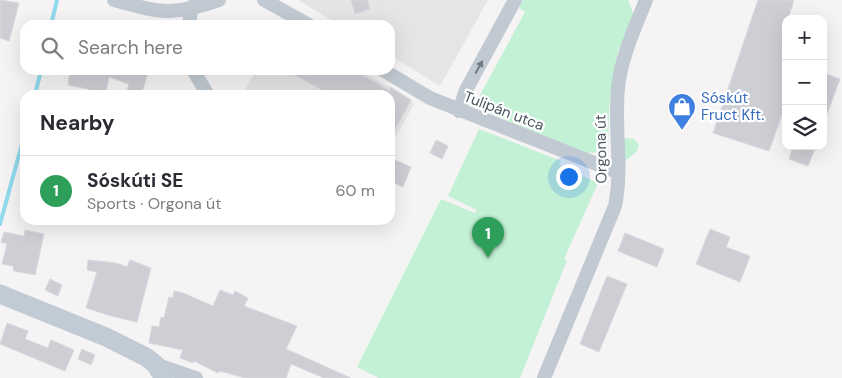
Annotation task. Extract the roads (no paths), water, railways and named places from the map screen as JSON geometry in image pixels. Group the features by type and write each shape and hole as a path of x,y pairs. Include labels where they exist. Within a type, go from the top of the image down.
{"street":[{"path":"114,0 156,12 178,12 194,5 219,0"},
{"path":"264,0 300,20"},
{"path":"459,111 466,90 515,0"},
{"name":"Orgona út","path":"544,378 615,206 619,188 617,172 618,86 626,53 645,0"},
{"path":"190,20 194,5"},
{"path":"196,75 205,90"},
{"name":"Tulipán utca","path":"391,75 430,98 459,111 617,172"},
{"path":"0,294 106,337 146,357 160,371 196,378"}],"waterway":[{"path":"52,20 57,0"},
{"path":"36,90 40,75"},
{"path":"0,224 20,151"}],"place":[{"name":"Sóskút Fruct Kft.","path":"682,131"},
{"name":"Sóskúti SE","path":"488,258"}]}
